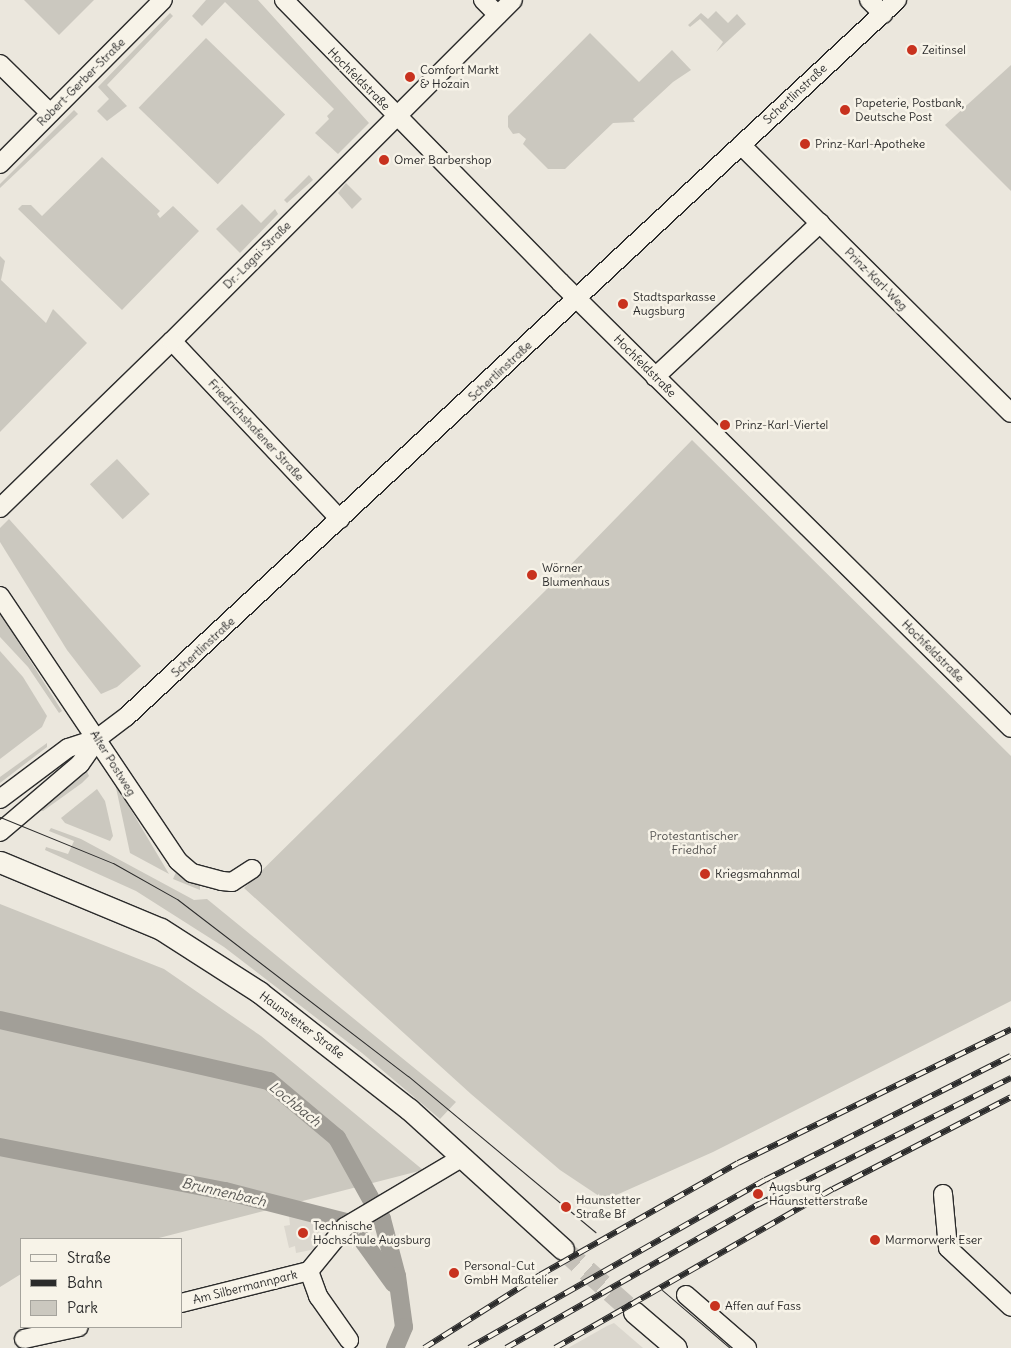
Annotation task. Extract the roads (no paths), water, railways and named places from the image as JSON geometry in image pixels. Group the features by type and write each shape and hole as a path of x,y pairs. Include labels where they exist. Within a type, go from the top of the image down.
{"main road":[{"name":"Haunstetter Straße","path":"0,862 143,920 209,958 314,1032 409,1110 564,1250"},
{"path":"634,1312 676,1348"}],"street":[{"name":"Robert-Gerber-Straße","path":"0,164 163,0"},
{"name":"Hochfeldstraße","path":"284,0 577,300 1011,728"},
{"path":"483,0 498,15"},
{"name":"Dr.-Lagai-Straße","path":"0,508 172,341 513,0"},
{"path":"869,0 883,14"},
{"name":"Schertlinstraße","path":"0,799 68,748 98,738 126,717 577,300 897,0"},
{"path":"0,64 50,113"},
{"name":"Prinz-Karl-Weg","path":"741,145 1011,413"},
{"path":"655,377 820,223"},
{"name":"Friedrichshafener Straße","path":"172,341 340,519"},
{"name":"Alter Postweg","path":"0,596 98,738 178,861 192,873 232,882 252,869"},
{"name":"Schertlinstraße","path":"0,832 80,764 98,738"},
{"name":"Am Silbermannpark","path":"182,1303 308,1271 345,1227 461,1158"},
{"path":"943,1194 948,1248 1011,1307"},
{"name":"Am Silbermannpark","path":"308,1271 318,1296 349,1340"},
{"path":"686,1295 747,1348"},
{"path":"24,1339 74,1328"}],"waterway":[{"name":"Lochbach","path":"0,1020 269,1081 337,1138 382,1219 397,1276 404,1327 395,1348"},
{"name":"Brunnenbach","path":"0,1147 225,1191 350,1223 394,1284"}],"tunnel":[{"path":"563,1249 634,1312"}],"tram line":[{"path":"0,817 113,863 177,899 408,1076 595,1232"},
{"path":"662,1290 730,1348"}],"railway":[{"path":"424,1348 540,1275 738,1163 1011,1029"},
{"path":"469,1348 765,1180 1011,1056"},
{"path":"506,1348 757,1205 1011,1078"},
{"path":"555,1348 833,1189 1011,1097"}],"place":[{"name":"Zeitinsel","path":"912,50"},
{"name":"Comfort Markt & Hozain","path":"410,77"},
{"name":"Papeterie, Postbank, Deutsche Post","path":"845,110"},
{"name":"Prinz-Karl-Apotheke","path":"805,144"},
{"name":"Omer Barbershop","path":"384,160"},
{"name":"Stadtsparkasse Augsburg","path":"623,304"},
{"name":"Prinz-Karl-Viertel","path":"725,425"},
{"name":"Wörner Blumenhaus","path":"532,575"},
{"name":"Kriegsmahnmal","path":"705,874"},
{"name":"Augsburg Haunstetterstraße","path":"758,1194"},
{"name":"Haunstetter Straße Bf","path":"566,1207"},
{"name":"Technische Hochschule Augsburg","path":"303,1233"},
{"name":"Marmorwerk Eser","path":"875,1240"},
{"name":"Personal-Cut GmbH Maßatelier","path":"454,1273"},
{"name":"Affen auf Fass","path":"715,1306"}],"park label":[{"name":"Protestantischer Friedhof","path":"694,843"}]}
